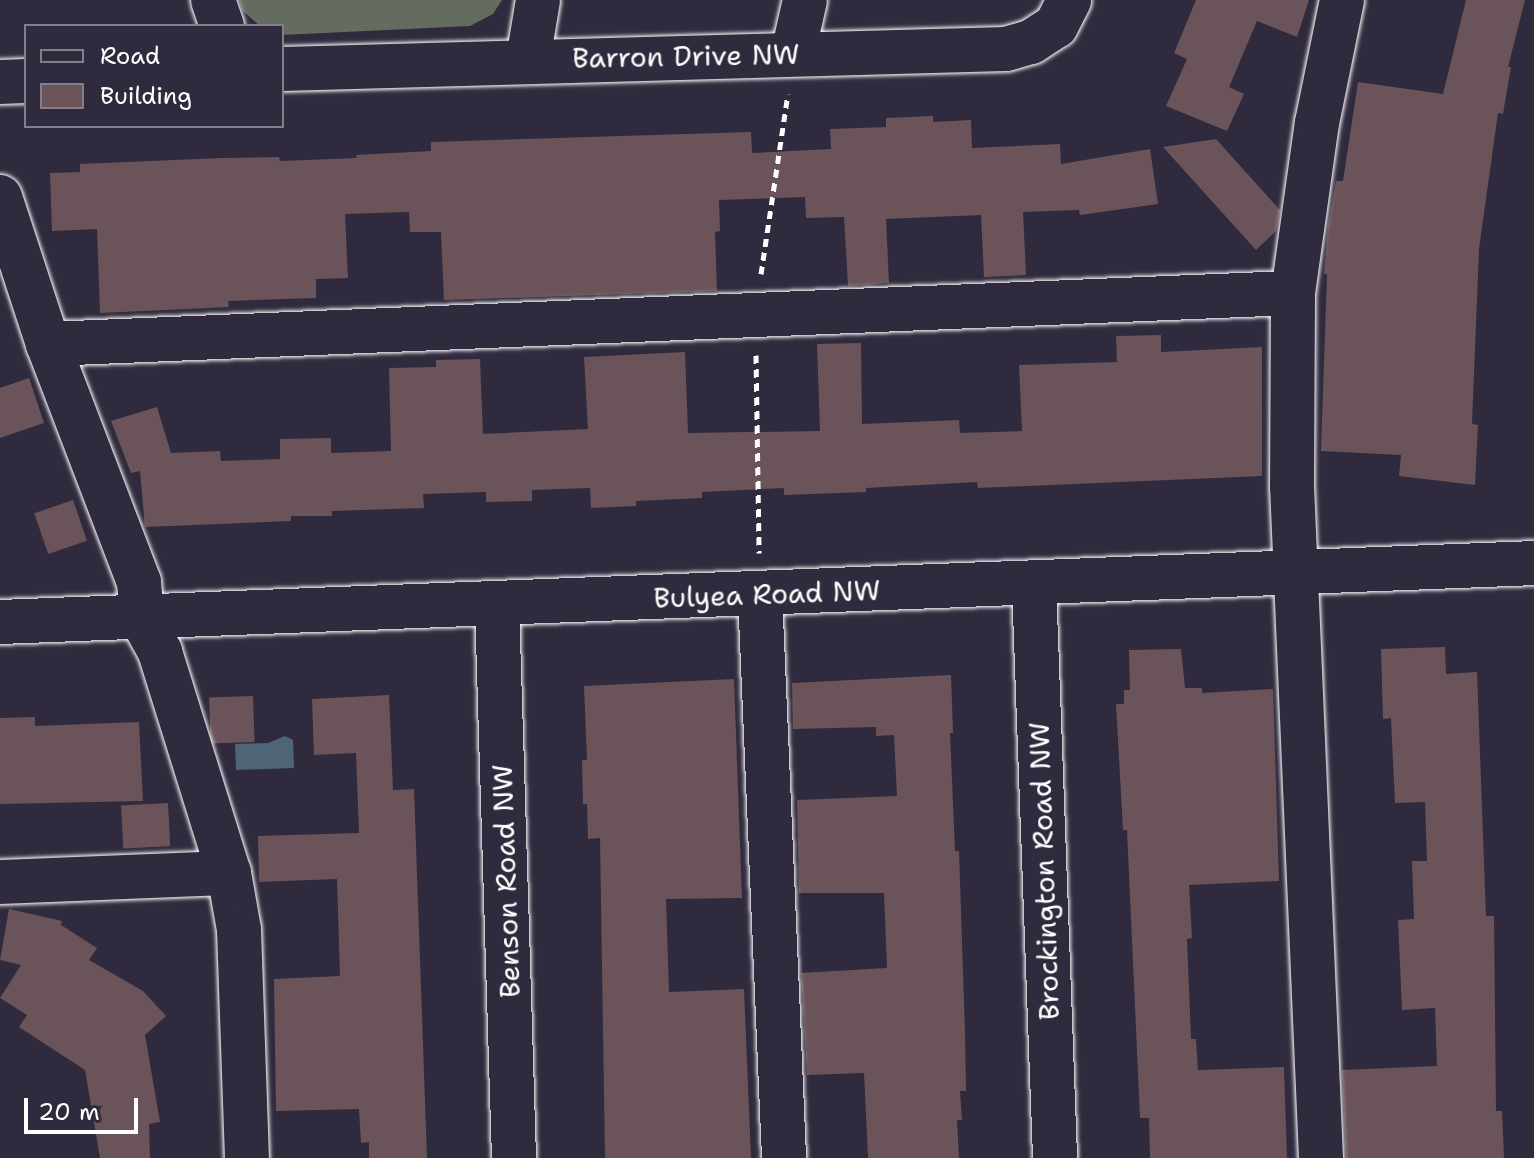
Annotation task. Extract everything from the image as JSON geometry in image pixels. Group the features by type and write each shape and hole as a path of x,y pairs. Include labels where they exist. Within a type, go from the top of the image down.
{"street":[{"path":"213,0 221,24"},
{"path":"528,60 538,0"},
{"path":"793,53 805,0"},
{"name":"Barron Drive NW","path":"284,69 1006,49 1031,42 1056,26 1069,0"},
{"path":"1321,1158 1292,487 1293,293 1317,123 1342,0"},
{"path":"0,82 24,81"},
{"path":"0,197 48,344 139,582 142,619 160,652 229,873 239,930 247,1158"},
{"path":"48,344 1293,293"},
{"name":"Bulyea Road NW","path":"0,622 142,619 1534,563"},
{"name":"Brockington Road NW","path":"1034,584 1055,1158"},
{"path":"760,594 784,1158"},
{"name":"Benson Road NW","path":"497,605 514,1158"},
{"path":"0,882 229,873"}],"shaded area":[{"path":"239,0 502,0 493,14 470,26 284,35 284,24 258,24 243,11"}],"water":[{"path":"285,736 293,740 294,768 236,770 235,744 268,743"}],"building":[{"path":"1196,0 1309,0 1297,37 1257,21 1229,87 1244,94 1227,131 1166,106 1187,59 1174,53"},
{"path":"1466,0 1525,0 1508,67 1511,67 1503,114 1498,113 1479,249 1472,424 1478,425 1475,485 1399,476 1401,455 1321,451 1327,274 1324,274 1328,226 1336,181 1343,181 1358,82 1443,94"},
{"path":"933,116 933,122 971,120 972,148 1060,144 1061,164 1150,149 1158,204 1080,215 1079,210 1023,212 1026,275 984,277 981,215 886,219 889,283 848,286 844,217 806,218 805,197 719,200 720,231 715,232 717,291 444,300 441,232 410,232 409,212 345,214 348,278 316,279 316,298 228,301 229,307 100,313 97,229 52,231 50,173 80,172 80,164 221,158 279,157 280,161 357,158 356,155 431,151 431,142 751,132 752,153 831,149 830,129 886,127 886,118"},
{"path":"1216,139 1280,210 1276,231 1256,250 1163,147"},
{"path":"1161,335 1161,352 1262,347 1262,476 978,488 977,482 866,488 866,492 784,495 784,488 702,492 702,498 636,501 636,506 591,508 590,488 532,490 532,501 486,502 486,492 423,494 424,508 332,511 332,516 291,516 291,521 145,527 140,471 131,473 111,421 157,407 171,453 220,451 221,461 280,459 280,439 331,438 331,453 391,451 389,368 436,367 436,360 480,359 483,434 588,429 584,357 685,352 688,433 820,431 817,344 861,343 862,424 959,420 960,433 1022,431 1019,365 1117,362 1116,336"},
{"path":"29,378 44,423 0,438 0,388"},
{"path":"73,500 87,541 48,554 34,513"},
{"path":"1445,647 1446,674 1477,672 1486,916 1494,916 1496,1111 1502,1111 1504,1158 1346,1158 1342,1070 1437,1066 1435,1008 1402,1010 1398,920 1414,919 1412,861 1427,861 1425,802 1395,803 1391,718 1383,719 1381,649"},
{"path":"1181,649 1185,688 1202,688 1202,693 1273,689 1279,881 1189,885 1192,938 1187,939 1191,1039 1196,1039 1198,1070 1284,1067 1287,1158 1150,1158 1149,1118 1140,1118 1127,830 1123,830 1116,704 1124,704 1124,690 1130,690 1129,650"},
{"path":"951,675 953,733 950,733 955,851 959,851 966,1091 960,1091 962,1120 957,1120 959,1158 868,1158 864,1073 807,1075 801,973 887,968 884,893 799,893 797,800 897,796 894,735 876,736 876,727 793,729 792,683"},
{"path":"734,679 742,898 666,899 669,992 744,989 751,1158 605,1158 600,838 588,839 587,804 583,804 582,760 587,760 584,686"},
{"path":"389,695 393,790 414,789 427,1158 369,1158 369,1142 361,1143 359,1109 276,1111 274,979 340,976 337,879 259,882 258,836 359,833 356,753 314,755 312,699"},
{"path":"253,696 255,742 211,744 209,698"},
{"path":"35,717 35,726 139,722 143,801 0,804 0,718"},
{"path":"168,803 170,846 123,848 121,805"},
{"path":"9,909 62,921 61,925 97,948 89,960 143,991 166,1016 145,1035 160,1122 149,1124 150,1158 100,1158 85,1070 19,1027 27,1015 0,998 21,965 0,960"}]}
